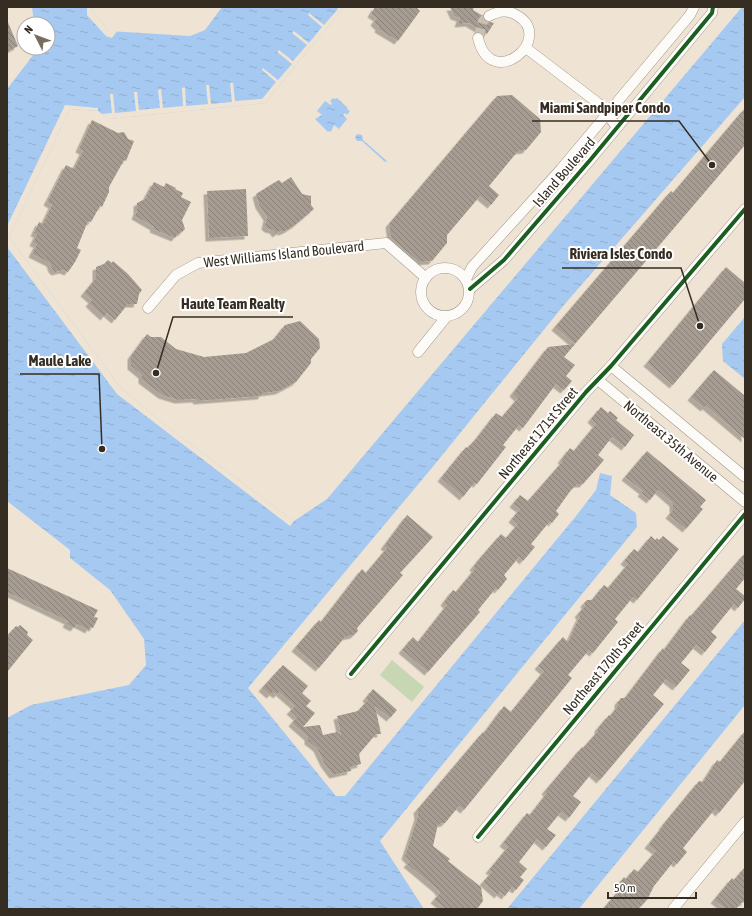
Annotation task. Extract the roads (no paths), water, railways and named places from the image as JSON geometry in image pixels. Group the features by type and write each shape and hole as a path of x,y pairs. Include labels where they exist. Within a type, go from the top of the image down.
{"street":[{"name":"Island Boulevard","path":"447,316 455,315 466,304 468,284 472,267 561,169 690,15 694,7"},
{"name":"Island Boulevard","path":"468,284 504,260 712,13 714,7"},
{"path":"478,38 485,53 498,61 514,59 526,48 528,32 520,17 505,11 496,12 489,16"},
{"path":"526,48 598,103 606,116 617,127"},
{"name":"Northeast 171st Street","path":"351,674 598,380 745,209"},
{"name":"West Williams Island Boulevard","path":"148,308 176,275 198,263 386,243 426,278"},
{"path":"418,352 447,316 432,313 423,301 422,289 426,278 432,272 448,268 456,270 468,284"},
{"name":"Northeast 35th Avenue","path":"611,366 745,477"},
{"name":"Northeast 35th Avenue","path":"598,380 745,502"},
{"name":"Northeast 170th Street","path":"478,837 745,514"},
{"path":"673,909 745,822"}],"water":[{"path":"32,7 92,7 93,13 109,31 190,36 205,30 222,7 344,7 265,103 109,119 98,111 70,109 9,237 120,387 165,425 294,521 327,499 742,7 745,7 745,97 564,305 431,469 248,688 336,796 345,796 576,516 596,490 600,473 612,476 610,495 636,513 637,527 380,841 424,909 7,909 7,718 31,705 129,685 146,665 144,639 110,590 70,558 70,550 7,501 7,89 32,56 56,56 56,16 33,16"},
{"path":"333,98 337,98 350,111 347,115 345,113 343,115 347,119 339,129 334,125 331,132 328,132 315,119 322,115 317,111 325,101 331,105 332,103 330,101"},
{"path":"357,134 362,135 363,140 387,161 385,162 362,141 357,141 355,138"},
{"path":"745,317 745,379 723,361 722,344"},
{"path":"745,620 745,705 579,909 507,909"}],"tunnel":[{"path":"478,38 483,21 489,16"}],"place":[{"name":"Miami Sandpiper Condo","path":"712,165"},
{"name":"Riviera Isles Condo","path":"700,326"},
{"name":"Haute Team Realty","path":"156,373"},
{"name":"Maule Lake","path":"102,449"}]}
